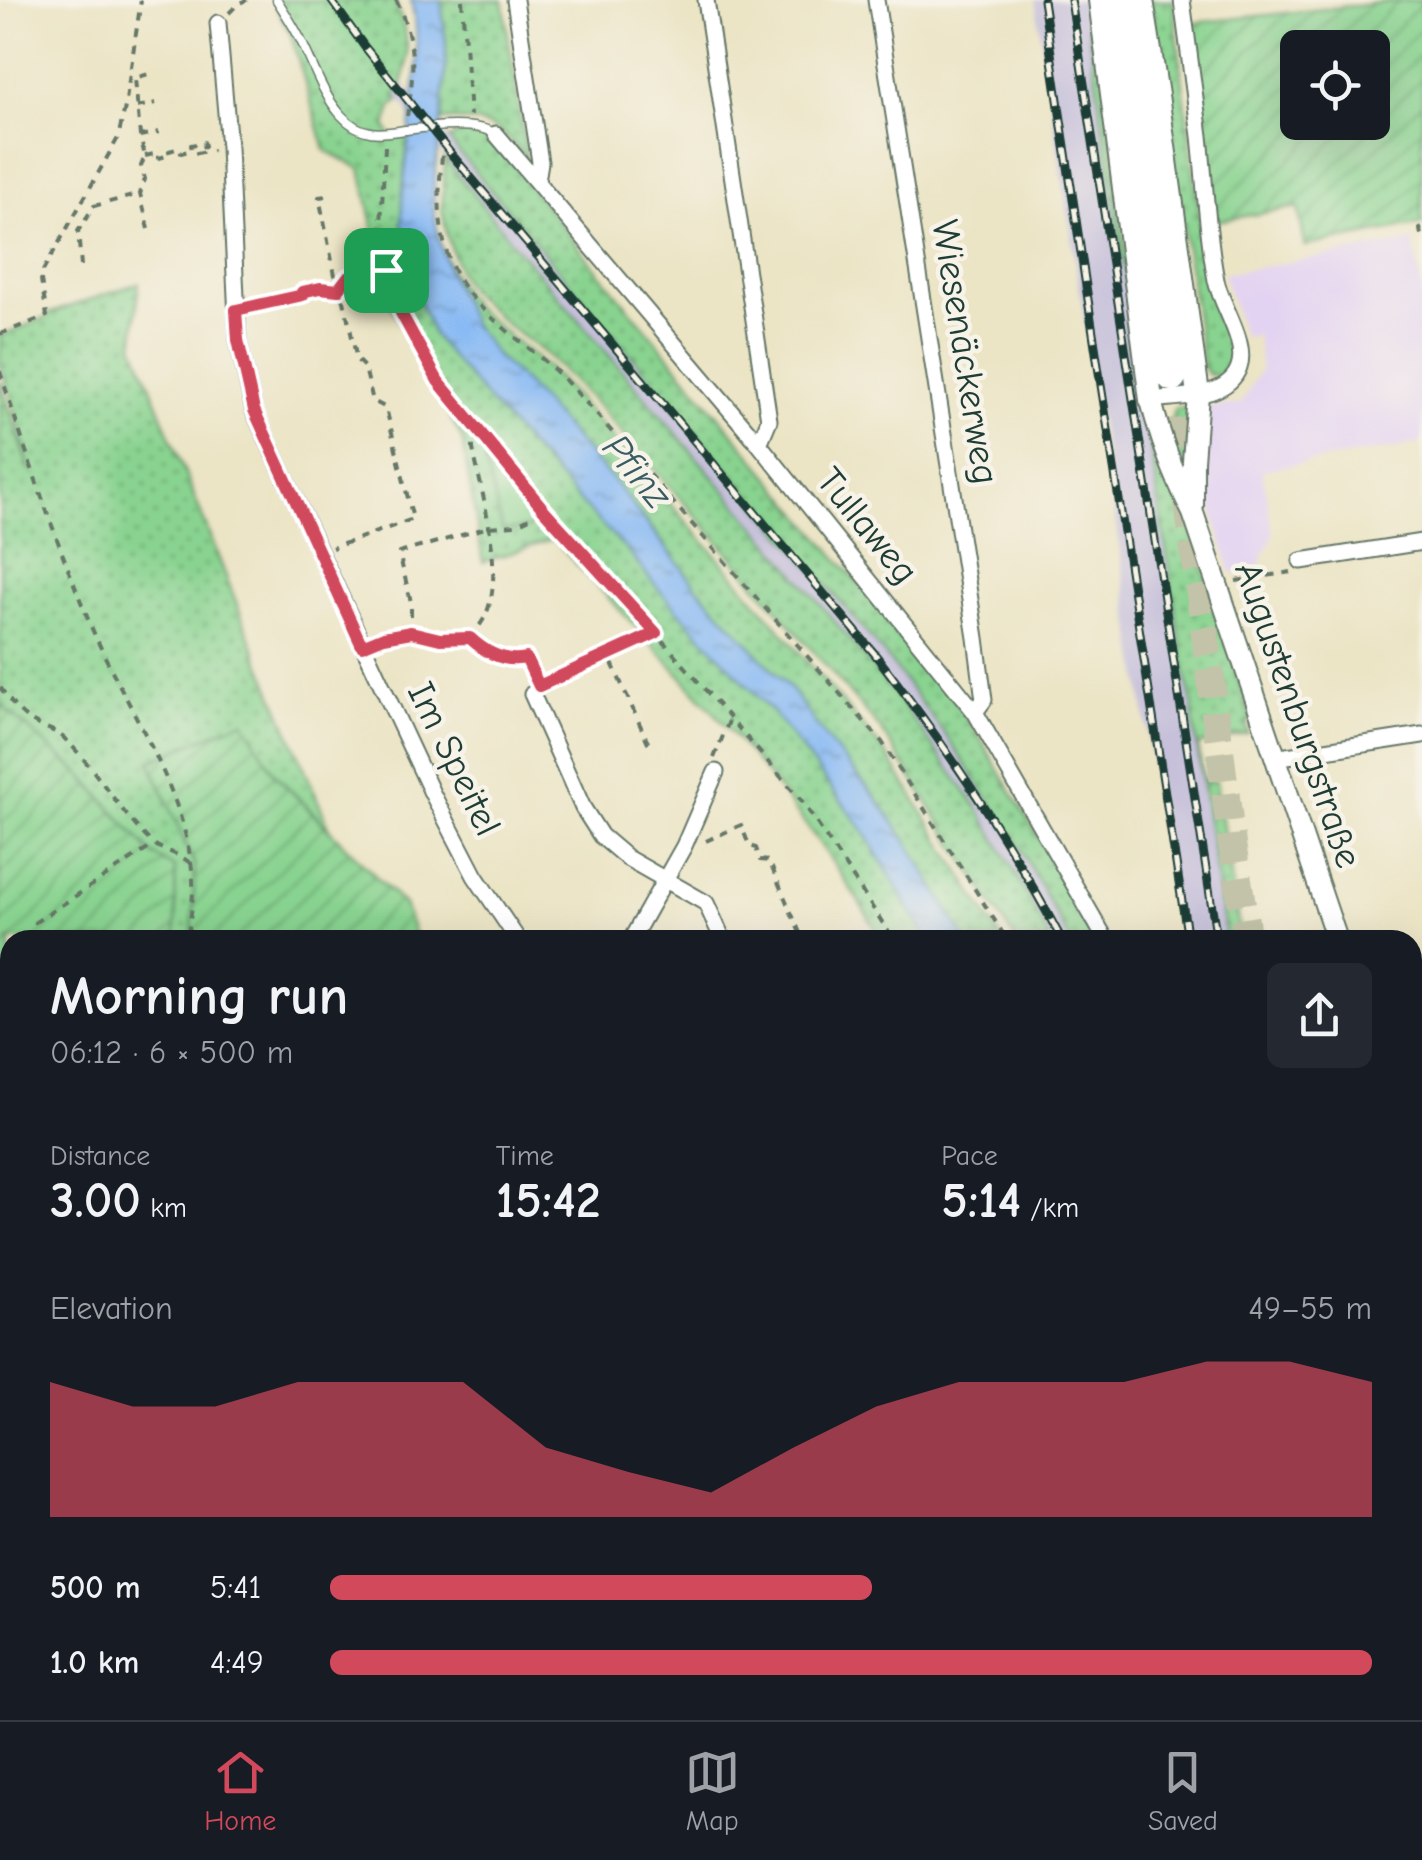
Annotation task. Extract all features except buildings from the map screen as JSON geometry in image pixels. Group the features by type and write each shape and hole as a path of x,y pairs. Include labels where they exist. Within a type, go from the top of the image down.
{"highway":[{"path":"1120,0 1172,376"}],"main road":[{"path":"1100,0 1151,400"},
{"path":"1142,0 1198,394"}],"street":[{"path":"515,0 540,162 537,181"},
{"path":"706,0 769,420 758,444"},
{"name":"Wiesenäckerweg","path":"876,0 976,638 984,700 975,712"},
{"path":"1151,400 1218,389 1234,378 1241,364 1241,345 1218,292 1213,263 1182,0"},
{"name":"Im Speitel","path":"218,23 229,147 238,340 254,410 432,793 475,876 511,930"},
{"name":"Tullaweg","path":"496,134 758,444 975,712 1100,930"},
{"name":"Augustenburgstraße","path":"1193,513 1192,461 1198,394"},
{"name":"Augustenburgstraße","path":"1151,400 1334,930"},
{"path":"1301,561 1422,542"},
{"path":"536,690 584,808 601,836 627,858 706,904 718,930"},
{"path":"1274,758 1422,736"},
{"path":"637,930 684,846 716,772"}],"lane":[{"path":"277,0 323,88 343,117 364,131 387,134"},
{"name":"Tullaweg","path":"387,134 471,125 496,134"},
{"path":"536,690 656,633"}],"path":[{"path":"0,334 47,316 43,271 118,138 126,107 140,0"},
{"path":"218,23 239,3 248,0"},
{"path":"396,0 408,26 412,49 406,130"},
{"path":"462,0 471,125"},
{"path":"150,229 140,194 146,156 140,136 135,78 152,73"},
{"path":"137,107 156,103"},
{"path":"445,128 438,191 440,217 456,274 470,296 553,368 592,409 882,742 1001,930"},
{"path":"140,136 159,132"},
{"path":"387,134 380,245 401,313 438,381 544,510 802,801 887,930"},
{"path":"146,156 158,153 160,158 170,155 169,150 180,148 181,153 192,150 190,145 204,142 205,146 196,148 197,154 208,151"},
{"path":"81,266 78,231 94,206 140,194"},
{"path":"318,553 413,519 386,408 373,401 366,368 357,360 338,290 319,198 326,196"},
{"path":"1422,228 1422,242"},
{"path":"338,290 348,277 386,270"},
{"path":"236,310 320,288 338,290"},
{"path":"0,371 36,482 89,622 174,797 190,863 193,899 188,930"},
{"path":"470,638 487,614 494,584 489,527 473,449 478,433"},
{"path":"411,632 411,602 399,553 489,527 516,526 544,510"},
{"path":"1232,582 1301,570 1301,561"},
{"path":"362,646 411,632 440,639 470,638 482,650 496,656 513,661 526,658 536,690"},
{"path":"608,654 651,749"},
{"path":"0,687 14,707 32,722 63,736 154,845 179,854 190,863"},
{"path":"716,772 712,761 730,719"},
{"path":"684,846 741,825 760,860 769,861 799,930"},
{"path":"34,924 154,845"}],"shaded area":[{"path":"1035,0 1084,0 1088,16 1224,930 1178,930"},
{"path":"386,61 476,175 883,651 1014,837 1065,930 1045,930 978,808 895,695 510,240 377,72"},
{"path":"1413,241 1422,290 1422,443 1262,470 1271,543 1267,544 1268,551 1262,552 1260,569 1231,572 1201,471 1209,407 1241,404 1261,369 1257,335 1244,337 1223,274"}],"green space":[{"path":"272,0 394,0 406,37 407,60 396,97 399,101 392,107 386,127 392,137 408,136 402,223 418,298 433,334 493,406 775,715 863,829 922,930 876,930 811,831 771,780 686,681 553,539 483,562 462,439 389,301 361,169 325,150 291,35"},
{"path":"441,0 503,0 527,161 510,140 491,127 469,121 442,121 446,45"},
{"path":"1084,0 1093,0 1146,402 1187,516 1251,720 1246,723 1248,733 1198,745 1203,778 1216,781 1239,930 1225,930"},
{"path":"1150,0 1173,0 1207,281 1233,349 1230,367 1218,376 1208,374 1203,367"},
{"path":"1422,0 1422,224 1305,246 1298,207 1216,221 1192,23"},
{"path":"462,132 489,137 500,148 952,696 1093,930 1065,930 1014,837 947,737 882,651 449,139"},
{"path":"445,158 895,695 978,808 1045,930 1009,930 882,731 592,400 545,353 472,293 461,278 442,210"},
{"path":"438,238 451,271 475,308 547,367 575,396 888,756 996,930 960,930 878,800 792,691 696,586 648,523 523,381 497,357 472,324 449,273"},
{"path":"139,283 134,344 330,829 275,775 244,721 150,761 195,866 192,930 176,930 175,868 153,855 80,773 0,702 0,381 31,473 0,363 0,336 48,314"},
{"path":"1187,407 1190,411 1185,464 1181,464 1171,421 1176,408"},
{"path":"487,460 538,520 528,528 503,531"},
{"path":"0,702 79,773 153,855 175,868 176,930 0,930"},
{"path":"244,721 275,775 404,905 413,930 192,930 195,866 150,761"}],"water":[{"path":"411,0 441,0 445,83 434,212 449,273 472,324 498,358 616,484 696,586 792,691 907,841 960,930 922,930 863,829 775,715 493,406 433,334 418,298 402,223 417,66"}],"tunnel":[{"path":"1172,377 1246,930"}],"railway":[{"path":"331,0 452,155 874,653 974,792 1056,930"},
{"path":"1043,0 1186,930"},
{"path":"1071,0 1215,930"}],"route":[{"path":"386,270 401,313 438,381 544,510 656,633 539,686 526,658 513,661 496,656 482,650 470,638 440,639 411,632 362,646 254,410 238,340 236,310 320,288 338,290 348,277 386,270"}],"water label":[{"name":"Pfinz","path":"637,471"}]}
